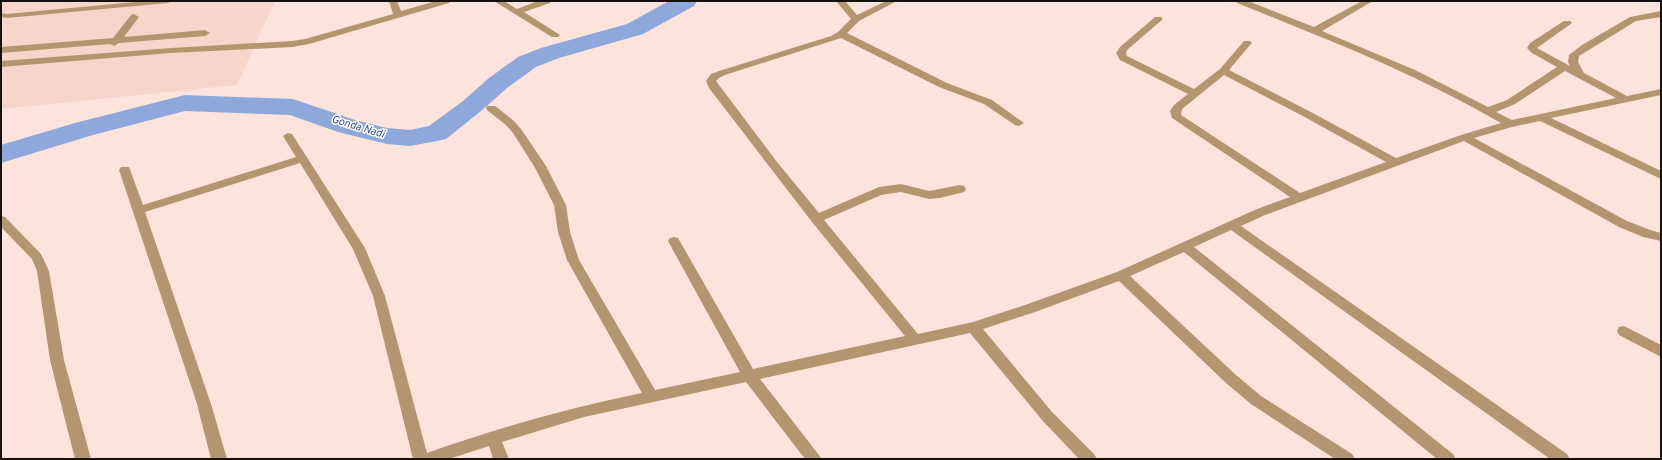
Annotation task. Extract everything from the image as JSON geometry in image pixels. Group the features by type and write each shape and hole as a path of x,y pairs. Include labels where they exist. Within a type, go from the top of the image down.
{"street":[{"path":"393,1 398,14"},
{"path":"1,64 194,49 265,48 286,46 306,42 446,1"},
{"path":"498,1 555,35"},
{"path":"516,12 547,1"},
{"path":"840,1 856,19"},
{"path":"893,1 856,19 841,34 821,43 722,73 715,76 711,81 713,86 773,166 915,339"},
{"path":"1240,1 1428,78 1488,110 1510,124"},
{"path":"1314,31 1369,1"},
{"path":"1580,75 1572,62 1574,55 1633,19 1661,14"},
{"path":"104,56 134,17"},
{"path":"1158,19 1123,49 1121,53 1123,58 1195,93"},
{"path":"1567,23 1533,45 1532,48 1564,67 1625,99"},
{"path":"1,50 205,32"},
{"path":"841,34 943,85 988,102 1019,123"},
{"path":"1247,43 1223,71 1178,107 1175,111 1176,116 1299,198"},
{"path":"1488,110 1511,102 1564,67"},
{"path":"1223,71 1396,162"},
{"path":"430,459 492,438 584,412 651,396 973,327 1030,309 1121,275 1232,225 1299,198 1465,137 1540,117 1661,92"},
{"path":"491,108 518,131 540,166 560,205 564,232 573,260 651,396"},
{"path":"1540,117 1661,175"},
{"path":"288,136 360,248 366,262 379,296 421,459"},
{"path":"1465,137 1623,224 1647,234 1661,237"},
{"path":"139,210 198,190 302,159"},
{"path":"125,170 204,404 219,459"},
{"path":"816,219 879,191 901,188 929,195 960,189"},
{"path":"1,220 37,257 43,271 57,360 83,459"},
{"path":"1232,225 1562,459"},
{"path":"674,241 748,375 814,459"},
{"path":"1185,246 1448,459"},
{"path":"1121,275 1231,379 1250,394 1347,459"},
{"path":"973,327 1024,390 1089,459"},
{"path":"1624,331 1661,352"},
{"path":"492,438 502,459"}],"lane":[{"path":"1,15 6,16 168,1"}],"shaded area":[{"path":"1,1 275,1 237,85 1,109"}],"waterway":[{"name":"Gonda Nadi","path":"1,154 84,129 185,103 293,107 347,126 387,136 410,138 437,133 472,106 498,83 527,62 550,53 635,29 686,1"}]}
